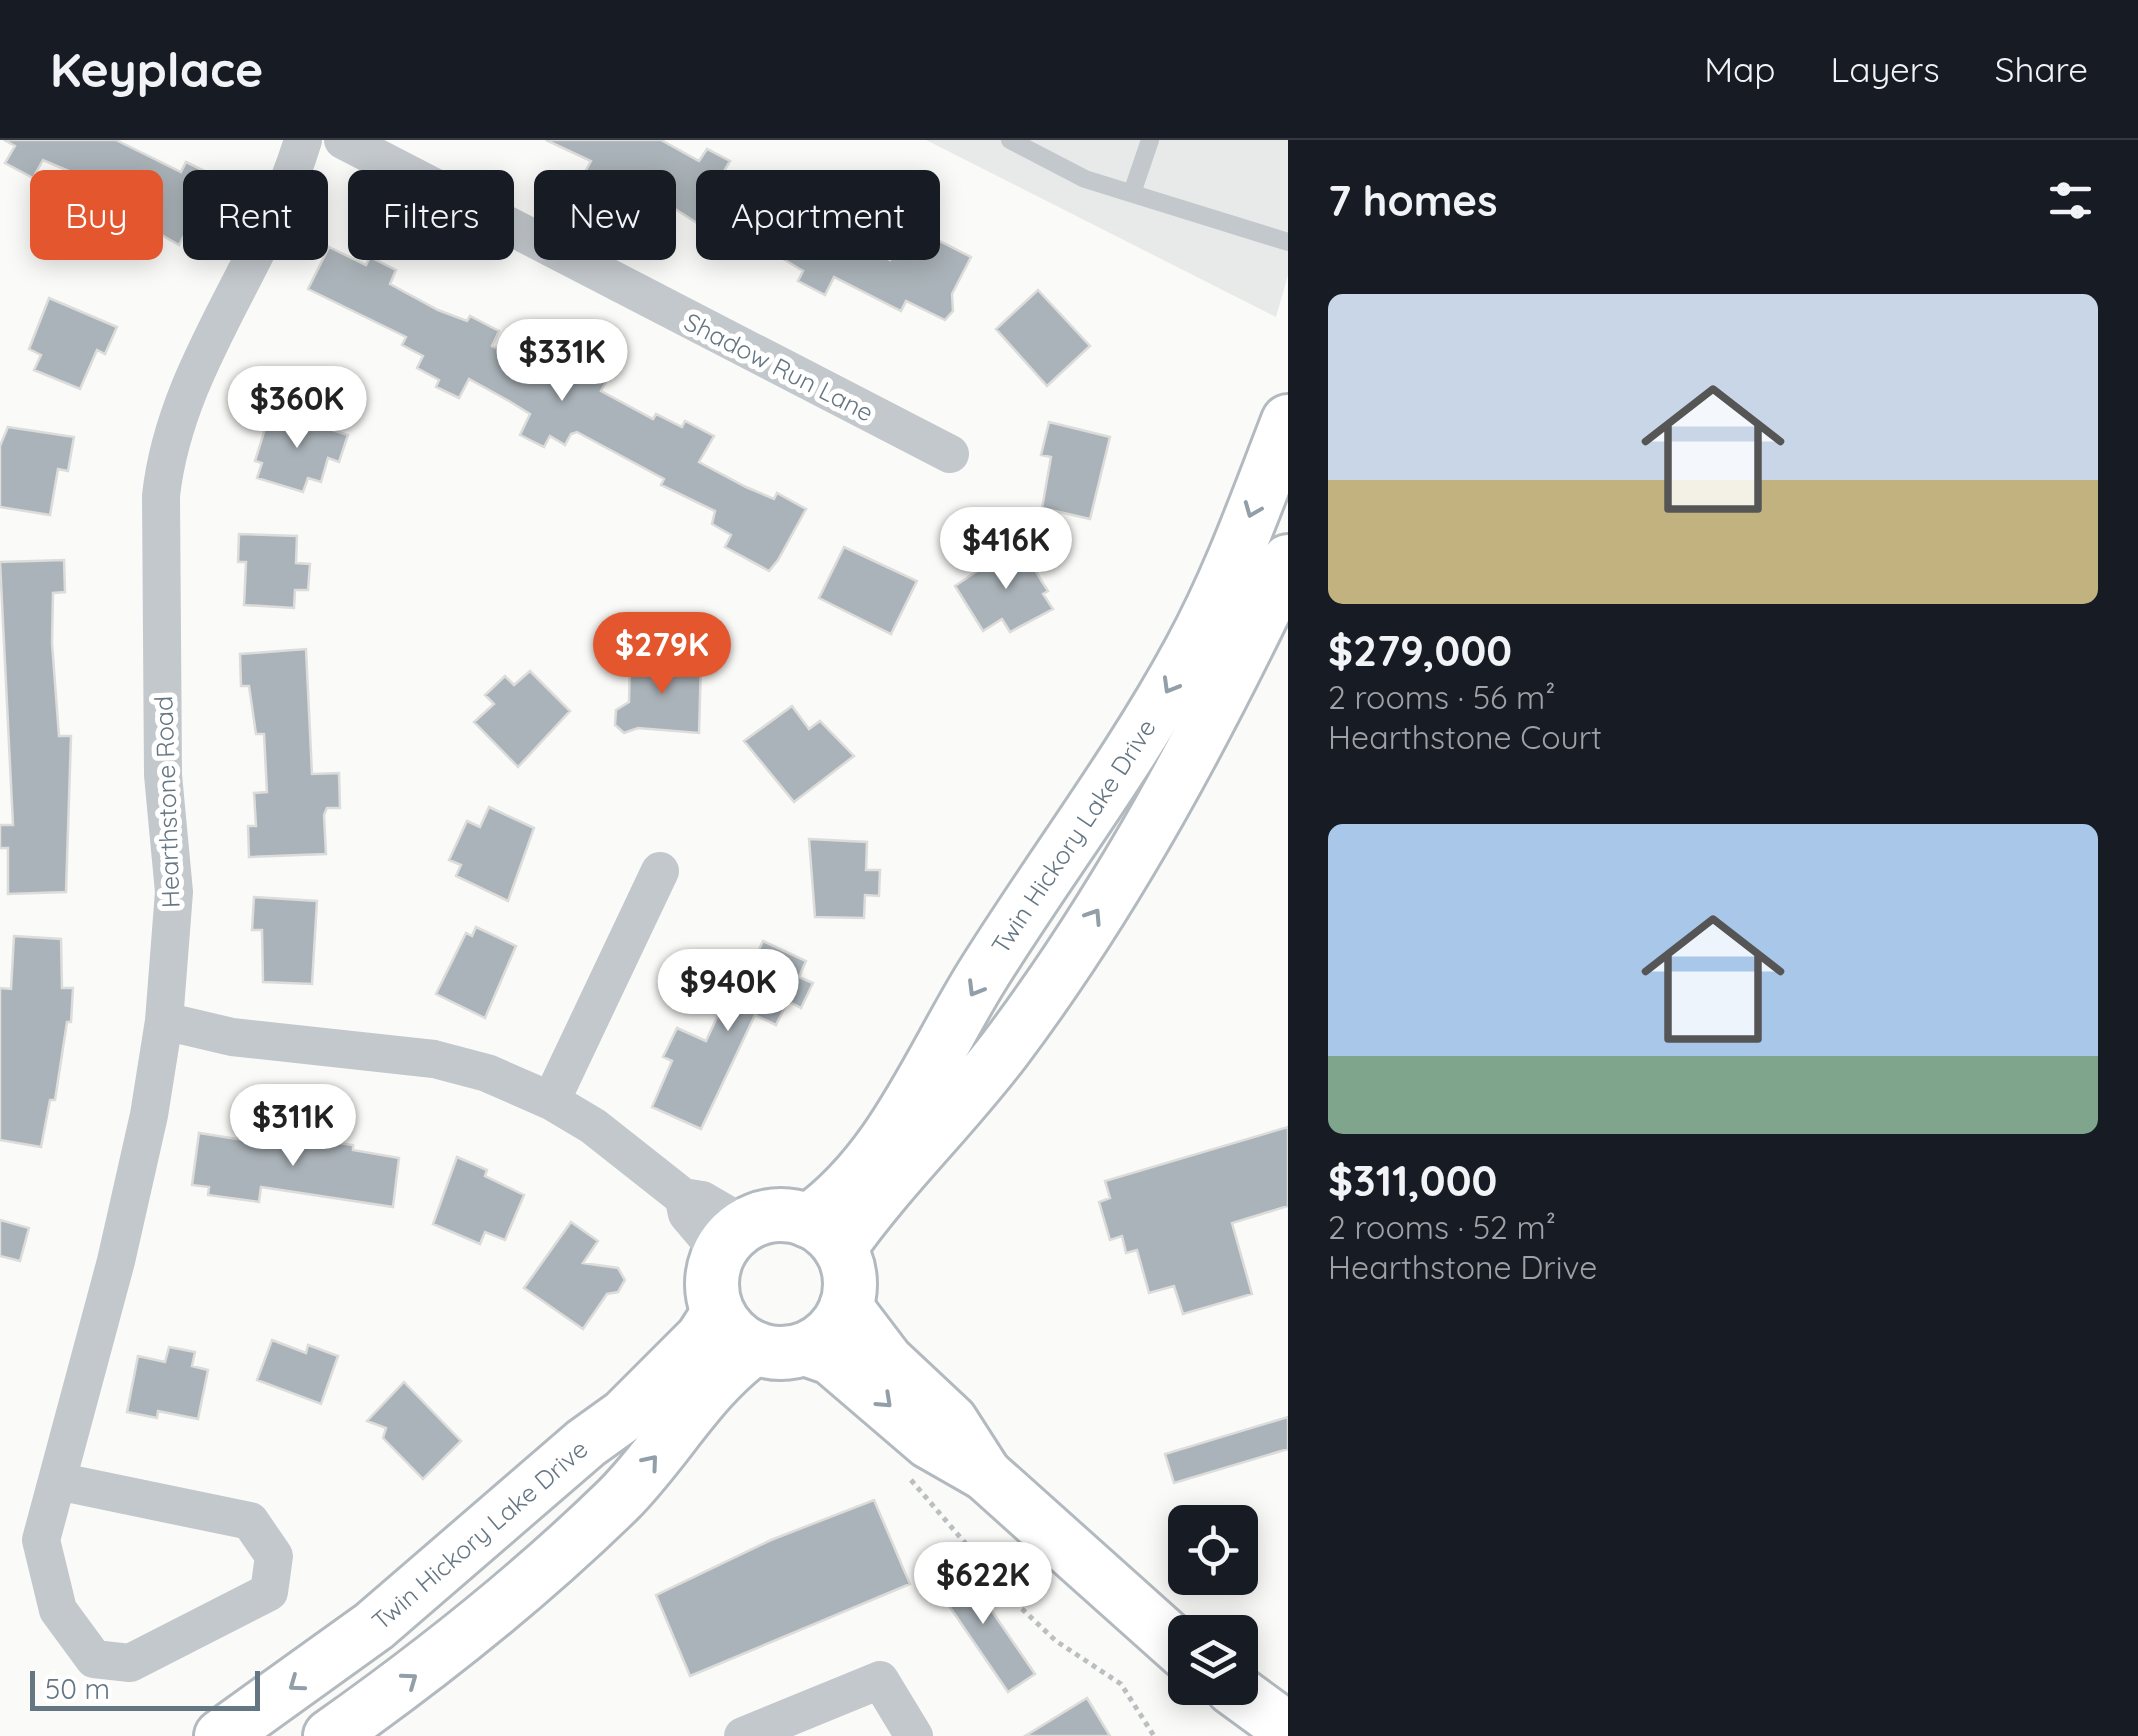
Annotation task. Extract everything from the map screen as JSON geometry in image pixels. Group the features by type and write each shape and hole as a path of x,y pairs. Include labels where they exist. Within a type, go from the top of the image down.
{"street":[{"name":"Hearthstone Road","path":"57,1481 250,1521 274,1556 269,1592 130,1664 94,1658 58,1610 41,1540 116,1261 149,1116 164,1020 174,892 164,775 160,496 166,450 184,394 290,183 303,140"},
{"name":"Shadow Run Lane","path":"344,140 950,454"},
{"name":"Twin Hickory Lake Drive","path":"824,1234 854,1181 891,1131 1001,946 1140,737 1215,600 1288,421"},
{"name":"Twin Hickory Lake Drive","path":"824,1234 877,1196 1004,1050 1172,788 1288,561"},
{"path":"551,1101 660,871"},
{"path":"164,1020 232,1038 434,1059 487,1073 551,1101 592,1126 683,1197 687,1214 733,1238"},
{"path":"330,1736 416,1675 570,1545 644,1471 717,1380 780,1348 834,1329 846,1307 848,1268 824,1234 765,1216 733,1238 712,1274 718,1313 737,1338 780,1348 831,1358 929,1442 985,1474 1168,1638"},
{"path":"846,1307 887,1360 951,1421 985,1474"},
{"name":"Twin Hickory Lake Drive","path":"220,1736 374,1626 586,1443 626,1416 705,1334 718,1313"},
{"path":"744,1736 786,1728 880,1680 914,1736"},
{"path":"1255,1705 1288,1729"}],"lane":[{"path":"1010,140 1086,179 1288,242"},
{"path":"1132,194 1150,140"}],"path":[{"path":"902,1469 1021,1608 1056,1641 1121,1684 1154,1736"}],"shaded area":[{"path":"926,140 1288,140 1288,275 1276,317"}],"building":[{"path":"4,140 116,140 181,172 186,162 203,170 183,170 183,237 179,245 163,236 163,170 66,170 43,160 37,170 30,170 30,176 5,163 15,146"},
{"path":"546,140 661,140 699,161 707,149 730,161 725,170 696,170 696,222 676,210 676,170 586,170 591,161"},
{"path":"940,241 971,257 952,294 953,311 945,320 906,301 901,311 834,277 825,295 798,281 803,271 785,260 940,260"},
{"path":"328,249 348,256 348,260 366,265 368,260 376,260 396,270 390,284 438,310 467,321 470,316 499,331 492,346 542,372 546,366 570,379 577,367 606,382 601,391 653,419 656,414 682,427 685,421 714,436 699,462 746,487 774,499 777,493 806,509 778,560 769,571 725,547 731,535 712,524 715,511 661,485 664,479 577,432 571,434 565,445 550,436 544,447 520,435 530,414 509,401 469,379 459,398 436,387 439,380 417,368 423,356 402,345 406,337 308,289 322,260 328,260"},
{"path":"1038,290 1090,346 1047,386 996,329"},
{"path":"49,298 117,327 105,354 97,350 80,389 34,370 41,355 29,349"},
{"path":"271,410 348,435 339,462 328,458 321,482 308,478 303,492 257,478 262,463 255,461"},
{"path":"1049,422 1110,437 1090,519 1042,508 1051,457 1041,455"},
{"path":"8,427 74,437 68,471 58,469 50,515 0,507 0,446"},
{"path":"239,534 297,536 296,563 310,564 308,590 295,590 294,608 244,605 246,562 238,562"},
{"path":"1018,543 1048,591 1043,594 1053,609 1010,632 1002,619 983,631 955,586"},
{"path":"844,547 917,581 891,634 819,598"},
{"path":"64,560 65,592 53,593 52,643 59,736 71,736 66,892 8,894 8,848 0,848 0,825 13,825 0,562"},
{"path":"306,649 312,774 339,773 340,808 327,808 324,815 326,854 249,857 248,826 256,826 254,793 267,792 264,734 256,734 249,686 241,686 240,654"},
{"path":"630,659 701,661 699,733 638,728 624,733 615,725 616,710 629,702"},
{"path":"530,671 570,711 518,767 474,722 494,704 485,695 505,676 514,685"},
{"path":"792,706 809,729 820,721 854,756 794,802 744,741"},
{"path":"489,807 534,828 508,901 456,876 461,865 449,860 467,821 480,827"},
{"path":"809,839 867,842 866,870 880,870 879,896 865,895 864,918 815,917"},
{"path":"254,897 317,901 312,984 263,982 262,930 252,930"},
{"path":"476,927 516,946 485,1018 436,994 466,933 472,936"},
{"path":"14,936 61,939 62,988 73,988 71,1022 67,1022 55,1100 50,1100 41,1147 0,1140 0,988 11,989"},
{"path":"763,941 806,961 799,977 813,983 801,1008 788,1001 776,1025 755,1015 701,1129 652,1107 672,1061 663,1057 677,1028 706,1041 737,974 746,978"},
{"path":"1288,1127 1288,1206 1232,1223 1252,1294 1183,1314 1174,1286 1149,1293 1137,1250 1126,1253 1122,1236 1110,1240 1099,1202 1110,1198 1105,1181"},
{"path":"251,1130 353,1145 353,1150 399,1158 393,1207 261,1187 259,1202 208,1195 209,1187 192,1185 199,1133 244,1140 250,1139"},
{"path":"457,1157 487,1170 485,1176 524,1195 505,1240 485,1232 480,1244 433,1224"},
{"path":"0,1220 29,1228 20,1261 0,1256"},
{"path":"571,1222 598,1241 583,1263 618,1268 625,1280 618,1292 607,1294 583,1329 524,1288"},
{"path":"272,1340 306,1353 308,1345 338,1356 321,1404 257,1380"},
{"path":"169,1347 195,1352 192,1366 208,1370 198,1419 158,1411 157,1418 127,1412 138,1356 165,1362"},
{"path":"404,1382 461,1441 423,1479 383,1438 386,1428 367,1421"},
{"path":"1288,1417 1288,1449 1174,1483 1165,1454"},
{"path":"874,1500 910,1584 690,1676 656,1595 771,1540"},
{"path":"959,1563 1035,1674 1008,1692 932,1581"},
{"path":"1087,1698 1110,1736 1025,1736"}]}
